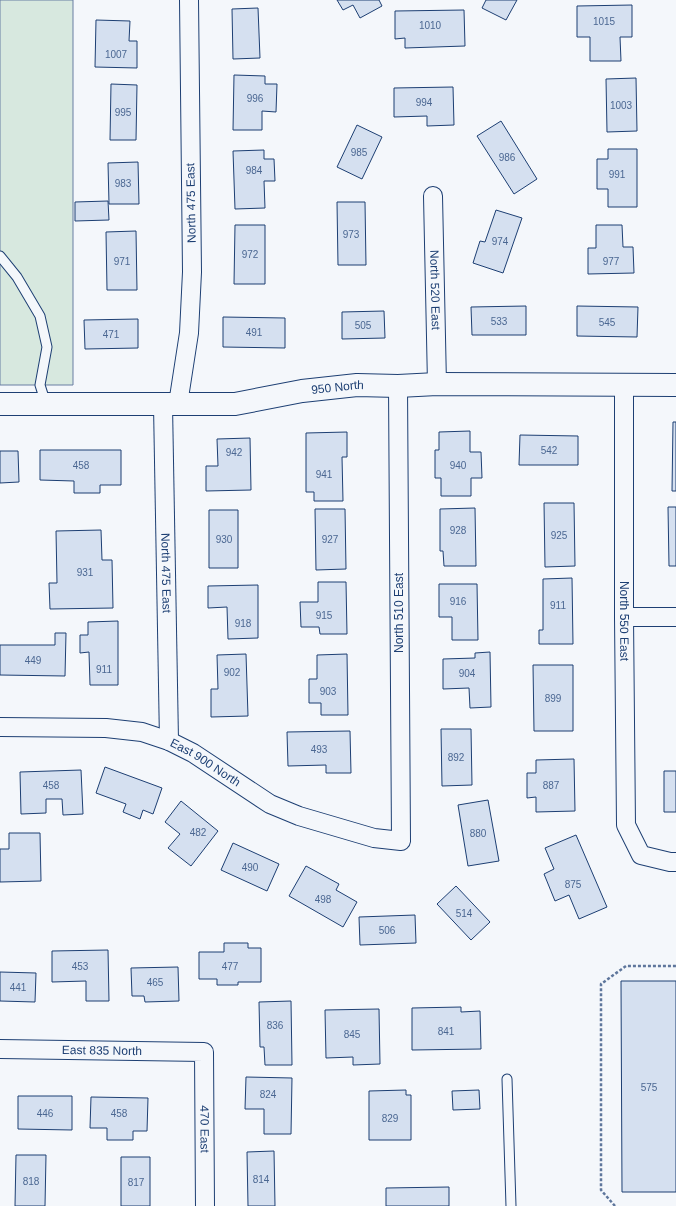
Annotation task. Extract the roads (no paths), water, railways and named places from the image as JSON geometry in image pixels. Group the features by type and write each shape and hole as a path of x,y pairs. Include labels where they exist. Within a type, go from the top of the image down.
{"street":[{"name":"North 475 East","path":"169,741 170,405 189,334 192,272 189,0"},
{"name":"North 520 East","path":"433,196 437,384"},
{"name":"950 North","path":"0,404 235,404 318,390 357,386 437,384 676,385"},
{"name":"North 550 East","path":"624,385 626,825 641,854 670,862 676,862"},
{"name":"North 510 East","path":"398,386 401,841"},
{"path":"624,617 676,617"},
{"name":"East 900 North","path":"0,727 106,728 142,732 169,741 193,753 270,804 299,816 374,838 401,841"},
{"name":"East 835 North","path":"0,1049 204,1052"},
{"name":"470 East","path":"204,1052 205,1206"}],"lane":[{"path":"0,256 17,276 40,316 47,347 40,385 46,404"},
{"path":"507,1079 511,1206"}]}
